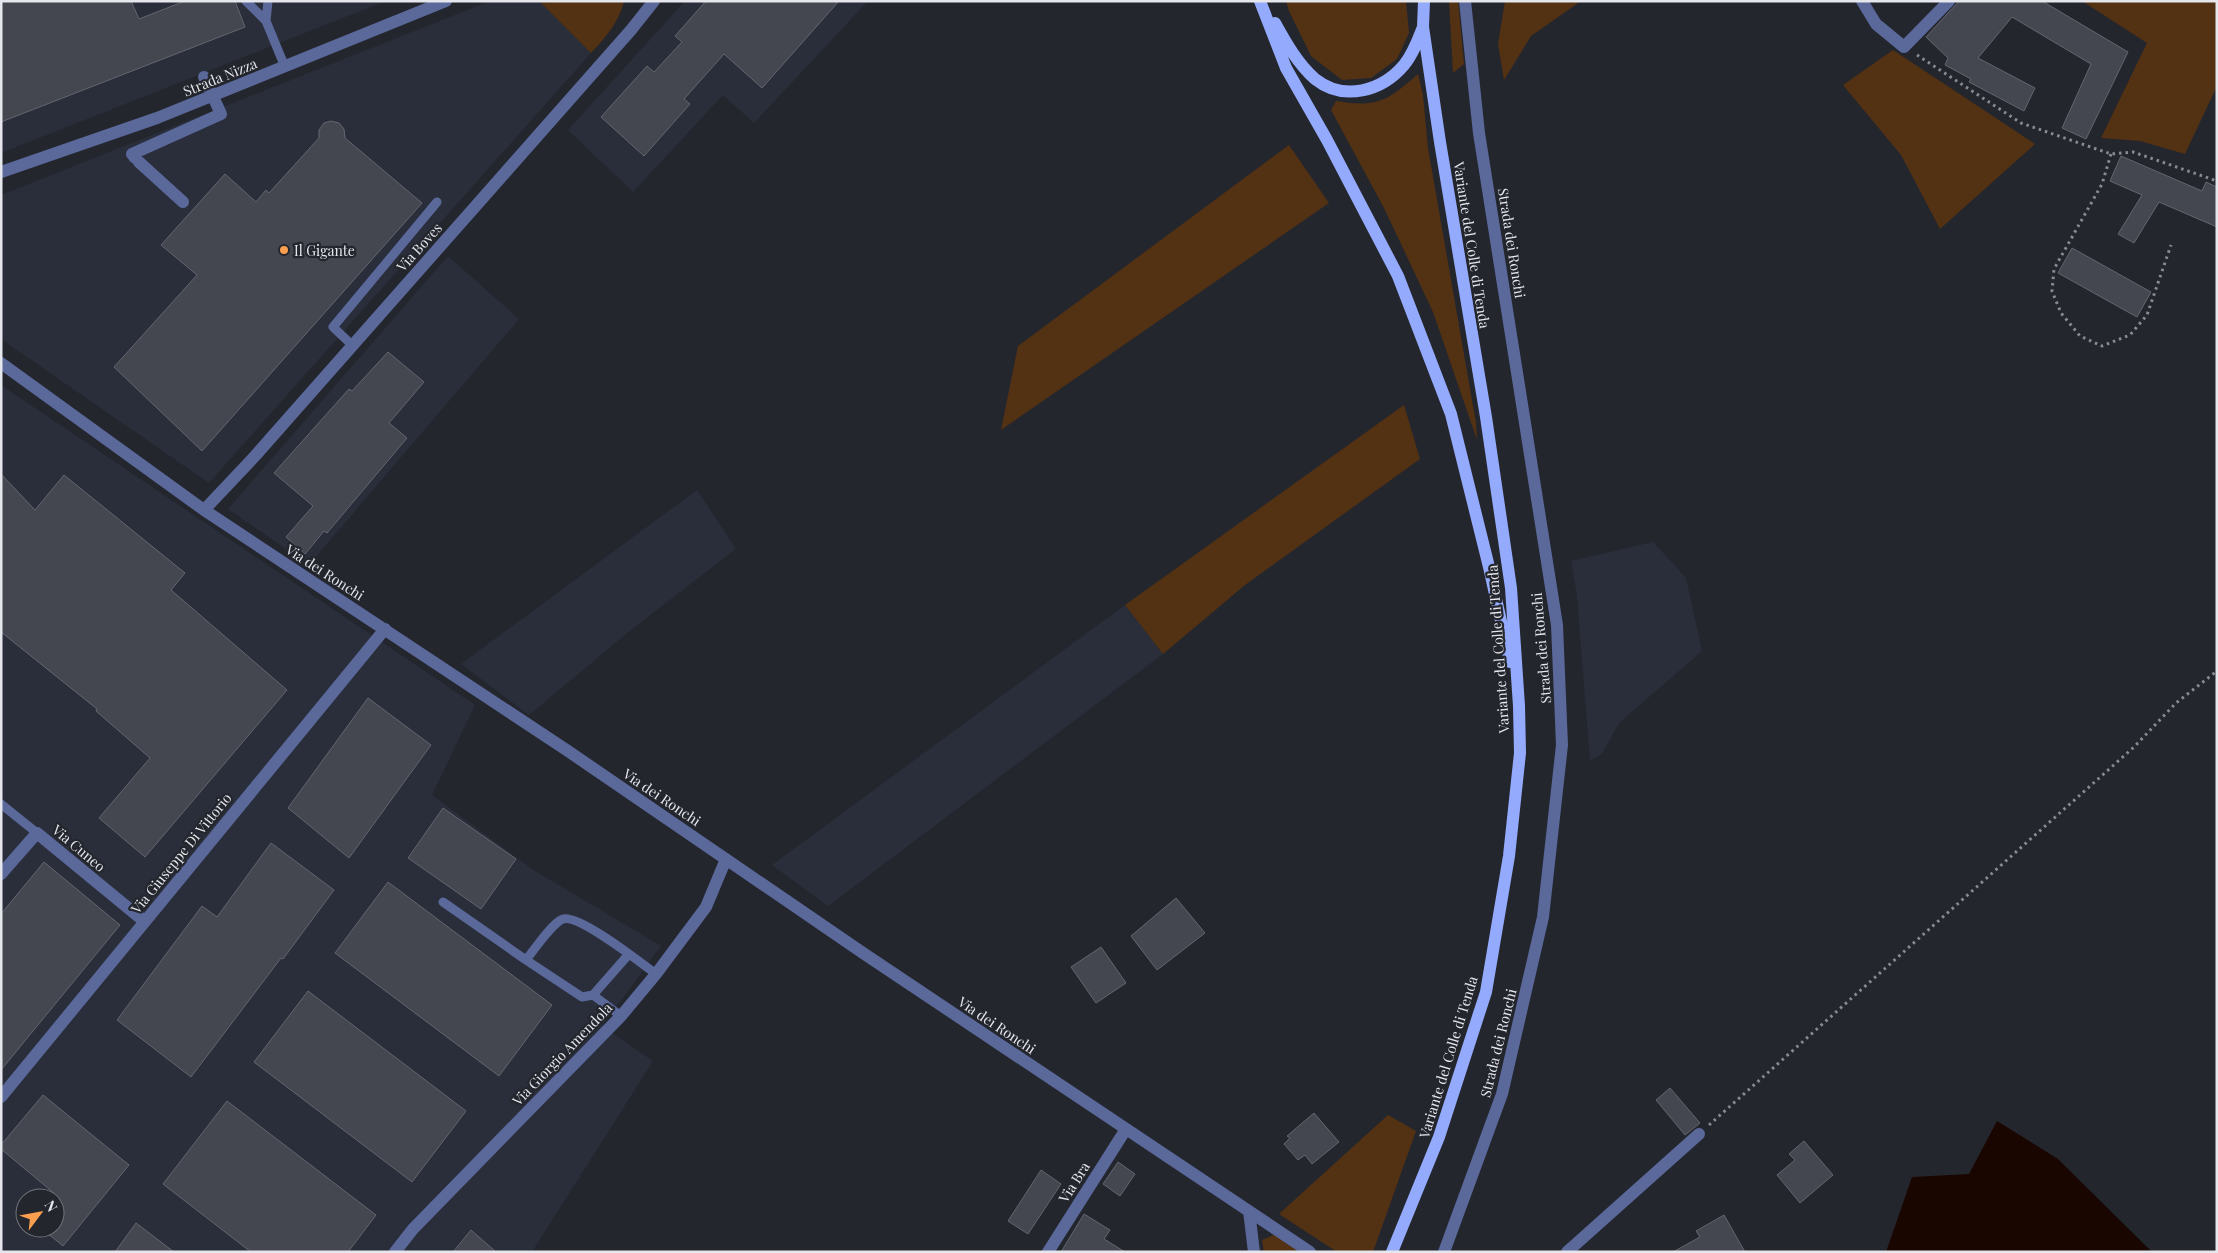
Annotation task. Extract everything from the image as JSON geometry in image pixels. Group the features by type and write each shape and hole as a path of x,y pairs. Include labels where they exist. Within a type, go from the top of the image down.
{"main road":[{"path":"1261,1 1306,70 1330,88 1338,91 1364,90 1388,80 1404,65 1423,27"},
{"path":"1261,1 1286,68 1327,140 1398,276 1451,414 1489,567 1519,706"},
{"name":"Variante del Colle di Tenda","path":"1392,1252 1439,1137 1486,992 1509,856 1520,753 1519,706 1511,588 1423,27 1424,1"}],"street":[{"name":"Strada Nizza","path":"1,172 158,118 446,1"},
{"name":"Via Boves","path":"204,510 632,30 654,1"},
{"name":"Strada dei Ronchi","path":"1444,1252 1502,1094 1543,917 1562,745 1557,625 1479,133 1465,1"},
{"path":"1862,1 1876,24 1904,47 1949,1"},
{"path":"183,202 132,154 221,114 204,77"},
{"name":"Via dei Ronchi","path":"1,363 204,510 568,750 726,859 1310,1252"},
{"name":"Via Giuseppe Di Vittorio","path":"1,1097 385,629"},
{"name":"Via Cuneo","path":"1,874 37,833 144,922"},
{"name":"Via Giorgio Amendola","path":"394,1252 413,1229 621,1016 656,974 706,907 726,859"},
{"name":"Via Bra","path":"1048,1252 1126,1129"},
{"path":"1567,1252 1699,1134"},
{"path":"1249,1211 1254,1252"}],"lane":[{"path":"246,1 266,21 285,67"},
{"path":"266,21 268,1"},
{"path":"352,345 333,327 437,202"},
{"path":"1,804 37,833"},
{"path":"443,902 582,997 593,995 629,954"},
{"path":"526,960 555,925 564,919 576,920 656,974"},
{"path":"593,995 621,1016"}],"path":[{"path":"1904,47 2021,123 2111,154 2132,152 2217,181"},
{"path":"2111,154 2102,184 2054,269 2052,291 2062,313 2080,336 2102,346 2130,335 2147,315 2171,245"},
{"path":"1699,1134 2134,747 2176,703 2217,671"}],"shaded area":[{"path":"1,1 386,1 1,153"},
{"path":"490,1 539,1 591,53 209,483 1,339 1,195"},
{"path":"539,1 624,2 611,29 591,53"},
{"path":"685,1 868,1 754,123 723,95 633,192 568,130"},
{"path":"1286,1 1406,1 1409,33 1397,59 1371,78 1342,80 1311,56"},
{"path":"1449,1 1458,1 1464,64 1453,73"},
{"path":"1505,1 1581,1 1531,36 1504,80 1498,44"},
{"path":"2082,1 2217,1 2217,86 2185,154 2140,141 2101,138 2147,43"},
{"path":"1893,50 2035,144 1940,229 1901,155 1843,85"},
{"path":"1418,74 1423,95 1428,148 1476,423 1477,440 1433,312 1384,208 1331,110 1336,101 1362,104 1381,100 1398,91"},
{"path":"1289,145 1329,203 1001,430 1018,346"},
{"path":"448,256 519,319 309,565 228,509"},
{"path":"1,385 475,705 432,795 532,869 661,946 602,1026 653,1061 532,1252 1,1252"},
{"path":"1404,405 1420,459 1245,585 1163,654 1125,605"},
{"path":"697,490 736,549 632,629 529,715 461,664"},
{"path":"1653,542 1686,578 1702,651 1619,723 1602,754 1590,761 1577,596 1571,561"},
{"path":"1125,605 1163,654 828,906 772,865"},
{"path":"1388,1115 1416,1131 1373,1252 1337,1252 1279,1214"},
{"path":"1997,1121 2058,1159 2152,1252 1886,1252 1912,1177 1969,1174"},
{"path":"1276,1234 1301,1252 1264,1252 1262,1240"}],"building":[{"path":"1,1 131,1 139,19 185,1 235,1 245,27 1,122"},
{"path":"706,1 839,1 762,88 724,54 684,99 690,104 644,156 601,117 647,66 654,72 682,42 675,36"},
{"path":"1959,1 2042,1 2128,52 2086,139 2062,128 2091,64 2012,17 1978,58 2035,88 2024,111 1969,82 1971,79 1945,65 1948,58 1926,37"},
{"path":"331,121 339,123 344,129 345,138 422,203 202,451 114,367 197,275 161,245 225,174 256,202 266,190 269,193 319,138 319,130 324,123"},
{"path":"2121,156 2202,191 2206,182 2217,187 2217,227 2159,202 2134,243 2118,234 2142,195 2110,181"},
{"path":"2072,248 2151,292 2137,317 2058,273"},
{"path":"388,352 424,382 389,423 407,438 327,533 324,531 305,554 286,537 313,506 274,473 349,389 352,391"},
{"path":"1,474 35,510 64,475 185,573 171,590 287,690 145,857 99,818 150,758 96,711 97,709 1,632"},
{"path":"368,698 431,745 349,858 288,808"},
{"path":"443,808 516,859 481,909 408,858"},
{"path":"271,843 334,890 191,1077 117,1020 202,906 217,917"},
{"path":"44,862 120,925 1,1070 1,914"},
{"path":"388,882 552,1005 499,1076 335,953"},
{"path":"1176,898 1205,933 1157,970 1131,936"},
{"path":"1101,947 1126,983 1096,1003 1071,967"},
{"path":"308,991 466,1111 412,1182 254,1062"},
{"path":"1670,1088 1700,1123 1685,1135 1656,1100"},
{"path":"43,1095 129,1165 63,1246 53,1238 65,1238 65,1188 48,1188 1,1149 1,1145"},
{"path":"227,1101 376,1215 348,1252 251,1252 163,1184"},
{"path":"1314,1113 1339,1142 1312,1164 1305,1155 1298,1160 1284,1144 1290,1138 1287,1136"},
{"path":"1804,1141 1833,1175 1800,1203 1777,1175 1795,1160 1789,1154"},
{"path":"1118,1162 1135,1174 1120,1196 1103,1184"},
{"path":"1041,1170 1061,1184 1028,1234 1008,1221"},
{"path":"1084,1214 1110,1230 1104,1239 1125,1252 1061,1252"},
{"path":"1724,1215 1745,1252 1673,1252 1700,1237 1696,1231"},
{"path":"136,1223 174,1252 115,1252"},
{"path":"471,1230 496,1252 453,1252"}],"place":[{"name":"Il Gigante","path":"284,250"}]}
